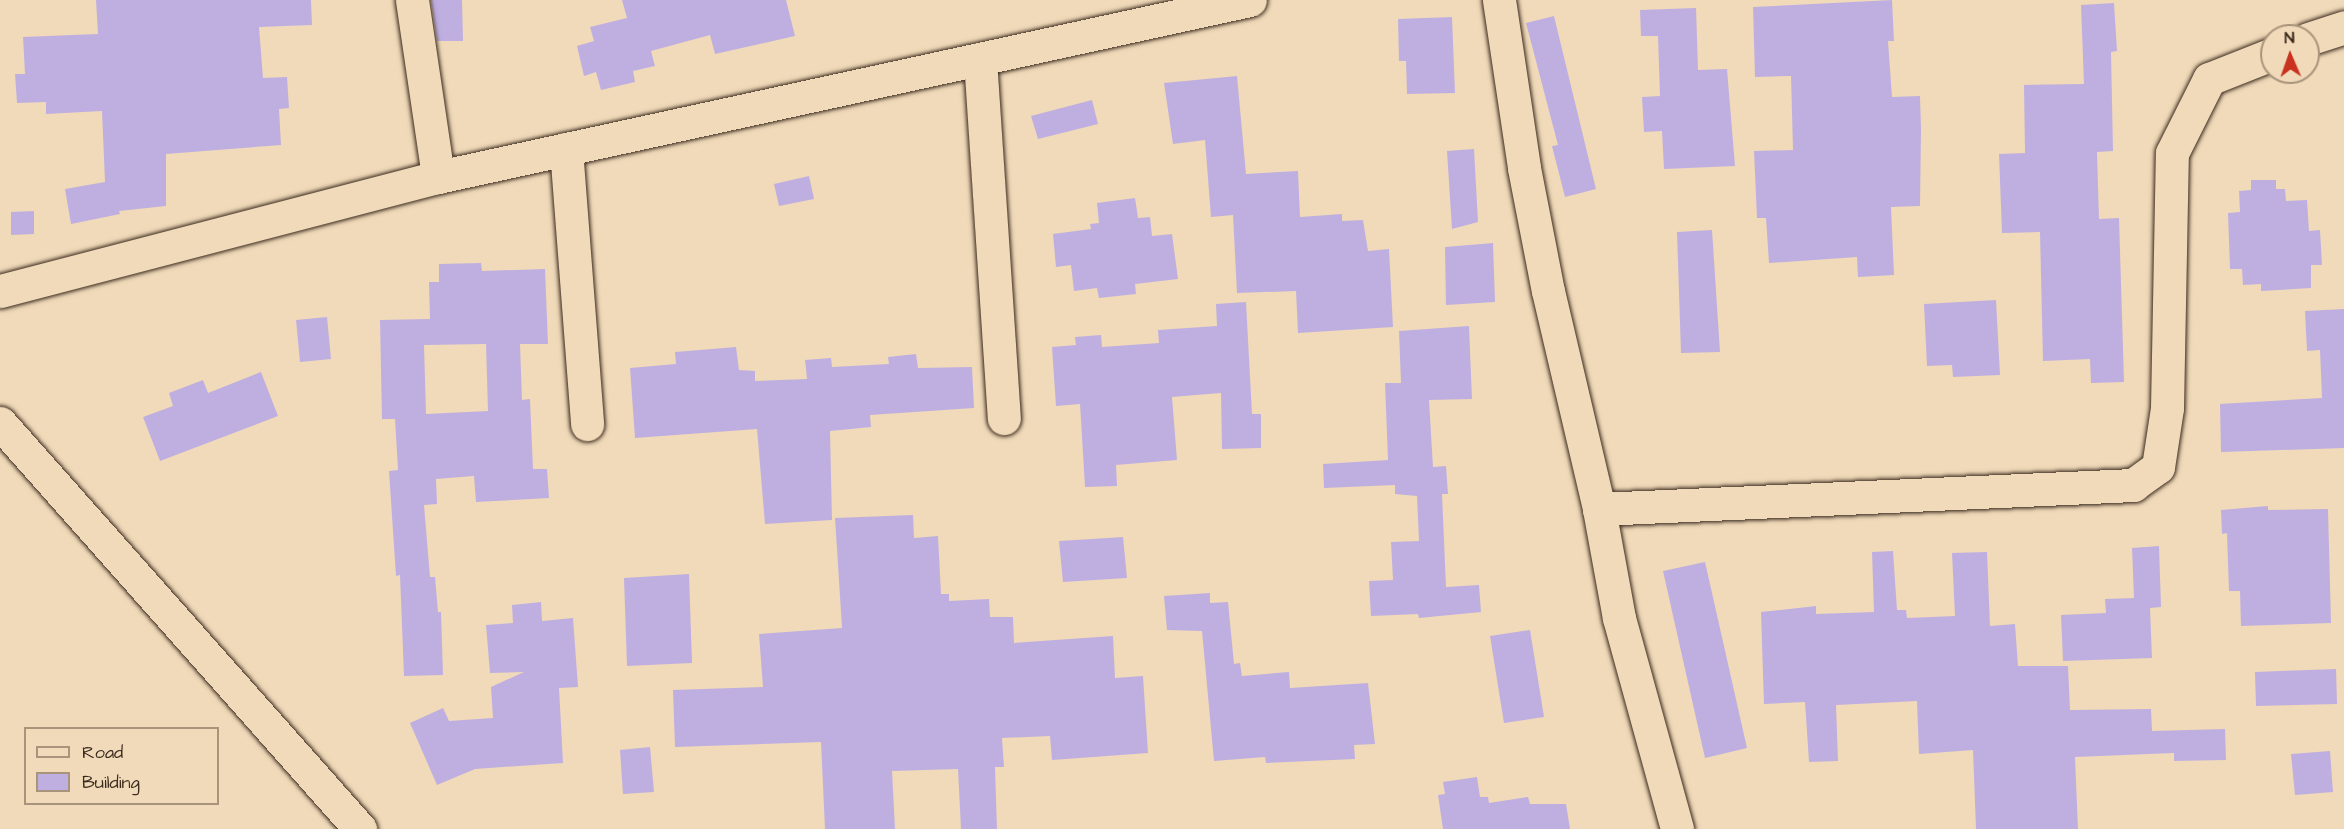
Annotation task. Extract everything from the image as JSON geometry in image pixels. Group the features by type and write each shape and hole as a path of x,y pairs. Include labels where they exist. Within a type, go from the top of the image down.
{"street":[{"path":"412,0 438,177"},
{"path":"0,291 438,177 1250,0"},
{"path":"1499,0 1524,168 1546,280 1599,509 1619,618 1677,829"},
{"path":"2320,31 2339,18"},
{"path":"980,59 1004,418"},
{"path":"1599,509 2133,484 2158,467 2167,408 2172,153 2209,79 2260,59"},
{"path":"566,149 586,424"},
{"path":"0,423 360,829"}],"building":[{"path":"96,0 311,0 312,25 259,27 263,78 287,77 289,108 279,109 281,145 166,154 166,206 119,211 120,214 71,224 65,189 105,182 102,111 46,114 46,102 17,103 15,74 25,74 23,37 98,34"},
{"path":"431,0 462,0 463,41 437,41"},
{"path":"622,0 786,0 795,36 715,54 710,35 651,51 655,66 633,71 635,82 601,90 596,72 584,76 577,46 594,41 590,27 627,18"},
{"path":"1892,0 1894,41 1888,41 1892,97 1920,96 1921,129 1920,206 1891,207 1894,275 1858,277 1857,257 1769,263 1766,218 1757,218 1754,151 1793,150 1791,76 1755,77 1753,7"},
{"path":"2114,3 2117,51 2111,52 2113,151 2097,152 2099,219 2119,218 2124,382 2091,383 2090,359 2043,361 2040,232 2002,233 1999,154 2025,153 2024,85 2084,84 2081,5"},
{"path":"1696,8 1698,70 1727,69 1735,166 1664,169 1662,131 1644,132 1642,97 1660,96 1658,36 1641,36 1640,10"},
{"path":"1554,16 1596,189 1565,197 1552,146 1558,145 1526,23"},
{"path":"1452,17 1455,93 1407,94 1406,61 1399,61 1398,19"},
{"path":"1237,76 1246,174 1298,171 1300,217 1342,214 1342,221 1363,220 1368,251 1389,249 1393,327 1298,333 1296,291 1237,293 1233,215 1211,217 1205,140 1173,144 1164,83"},
{"path":"1092,100 1098,124 1038,139 1031,116"},
{"path":"1474,149 1478,222 1452,229 1447,151"},
{"path":"809,176 814,199 779,206 774,184"},
{"path":"2251,180 2276,180 2276,189 2285,189 2286,201 2307,200 2309,231 2320,230 2322,265 2311,265 2311,288 2261,291 2261,284 2243,285 2242,269 2230,269 2228,213 2240,212 2239,191 2251,190"},
{"path":"1135,198 1138,218 1150,217 1152,236 1172,234 1178,279 1135,284 1136,294 1099,298 1097,288 1074,291 1071,265 1056,267 1053,234 1091,229 1090,224 1099,223 1097,203"},
{"path":"34,211 34,234 11,235 11,212"},
{"path":"1712,230 1720,352 1681,353 1677,232"},
{"path":"1493,243 1495,302 1446,305 1445,247"},
{"path":"481,263 482,271 545,269 548,344 520,344 522,400 530,399 533,469 547,469 549,498 476,502 474,476 436,479 437,504 424,505 430,577 435,577 438,612 441,612 443,675 404,676 400,575 396,576 389,471 398,470 395,419 382,419 380,320 430,319 429,282 439,282 439,264","holes":["486,344 488,411 426,414 424,345"]},
{"path":"1996,300 2000,375 1953,377 1952,365 1927,366 1924,304"},
{"path":"1246,302 1252,414 1261,414 1261,448 1222,449 1221,393 1172,397 1177,460 1116,465 1117,486 1085,487 1080,404 1056,406 1052,347 1076,345 1075,337 1101,335 1102,347 1159,343 1158,330 1217,326 1216,304"},
{"path":"2344,309 2344,448 2221,452 2220,404 2322,398 2320,350 2307,351 2305,311"},
{"path":"327,317 331,359 300,362 296,320"},
{"path":"1469,326 1472,399 1429,400 1433,467 1446,466 1448,494 1442,494 1446,587 1479,585 1481,612 1419,618 1418,614 1371,616 1369,581 1393,580 1391,542 1419,541 1417,496 1395,494 1395,485 1324,488 1323,464 1388,460 1385,383 1401,383 1399,331"},
{"path":"736,347 739,370 755,371 755,381 807,379 805,360 831,358 832,367 889,364 888,357 916,354 918,368 972,367 974,408 870,415 871,427 830,431 832,520 765,524 757,429 635,438 630,368 676,364 675,352"},
{"path":"261,372 278,416 160,461 143,417 173,406 169,393 203,380 208,393"},
{"path":"2268,506 2268,510 2328,509 2331,623 2241,626 2240,591 2229,591 2227,533 2222,534 2221,510"},
{"path":"913,515 914,538 938,536 941,594 949,594 949,601 989,599 990,617 1013,617 1014,643 1113,636 1115,678 1143,676 1148,753 1052,760 1050,736 1002,738 1004,767 995,767 997,829 961,829 958,769 892,771 895,829 825,829 821,742 675,747 673,690 763,687 759,634 842,628 835,518"},
{"path":"1123,537 1127,578 1063,582 1059,541"},
{"path":"2159,546 2161,607 2150,608 2152,658 2063,661 2061,615 2106,613 2105,599 2134,598 2132,548"},
{"path":"1893,551 1897,610 1906,610 1907,618 1955,616 1952,553 1987,552 1990,626 2015,624 2018,666 2068,666 2070,710 2151,709 2152,731 2225,729 2226,760 2174,761 2174,753 2075,757 2078,829 1976,829 1973,750 1919,754 1917,701 1836,705 1838,761 1809,762 1805,702 1764,704 1761,612 1816,606 1816,614 1874,612 1872,552"},
{"path":"1705,562 1747,748 1705,758 1663,571"},
{"path":"689,574 692,663 627,666 624,578"},
{"path":"1210,593 1210,603 1228,602 1234,664 1240,663 1242,676 1289,672 1290,688 1368,683 1375,744 1354,745 1355,759 1266,763 1265,757 1214,761 1202,631 1167,630 1164,596"},
{"path":"541,602 542,621 573,618 578,687 559,688 563,763 475,769 437,785 410,723 443,708 449,721 493,718 491,687 524,672 490,673 486,625 513,623 512,605"},
{"path":"1530,630 1544,717 1504,723 1490,636"},
{"path":"2336,669 2337,704 2256,706 2255,672"},
{"path":"650,747 654,792 623,794 620,750"},
{"path":"2330,751 2333,792 2295,795 2291,754"},
{"path":"1477,777 1480,797 1488,797 1489,803 1528,797 1530,804 1566,804 1570,829 1443,829 1438,795 1445,794 1443,782"}]}
